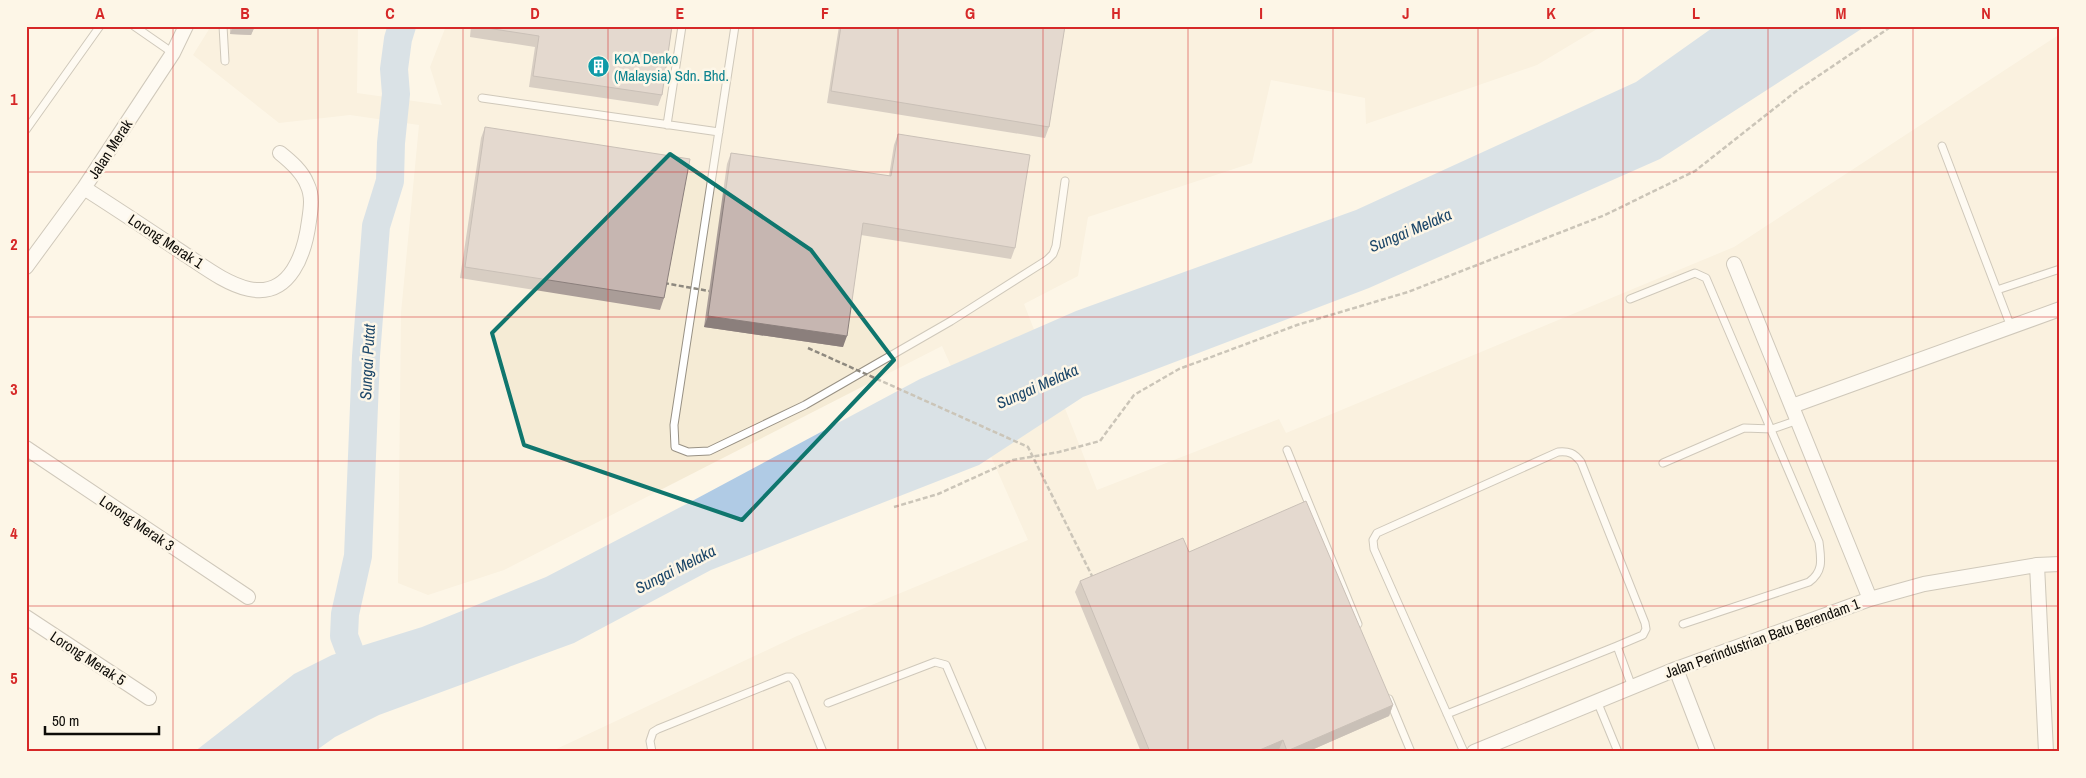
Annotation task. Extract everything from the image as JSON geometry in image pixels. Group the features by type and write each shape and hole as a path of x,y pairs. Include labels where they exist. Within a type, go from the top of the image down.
{"street":[{"name":"Jalan Merak","path":"26,267 84,188 173,53 186,26"},
{"name":"Lorong Merak 1","path":"84,188 204,267 238,286 251,290 264,290 276,286 285,280 294,270 306,244 312,199 307,183 290,160 280,153"},
{"path":"1734,264 1870,599"},
{"path":"1792,406 2060,309"},
{"name":"Lorong Merak 3","path":"26,448 248,597"},
{"name":"Jalan Perindustrian Batu Berendam 1","path":"1474,752 1676,669 1870,599 1924,584 2060,564"},
{"path":"2037,566 2046,752"},
{"name":"Lorong Merak 5","path":"26,617 149,698"},
{"path":"1676,669 1708,752"}],"lane":[{"path":"26,130 100,26"},
{"path":"134,26 173,53"},
{"path":"223,26 225,61"},
{"path":"667,124 682,26"},
{"path":"735,26 674,425 675,447 688,452 709,451 805,405 959,316 1047,260 1053,254 1056,246 1064,181"},
{"path":"482,98 719,132"},
{"path":"1942,146 2011,326"},
{"path":"1997,290 2060,269"},
{"path":"1630,299 1695,273 1706,278 1819,542 1822,563 1817,576 1809,582 1684,624"},
{"path":"1663,463 1744,428 1772,429 1798,420"},
{"path":"1287,450 1362,633"},
{"path":"1447,714 1617,646 1643,635 1646,630 1645,623 1581,462 1575,455 1567,451 1558,452 1377,533 1373,540 1374,549 1447,714 1464,752"},
{"path":"1617,646 1632,686"},
{"path":"828,703 935,662 946,665 983,752"},
{"path":"652,752 650,742 653,732 658,729 787,677 795,682 823,752"},
{"path":"1384,688 1411,752"},
{"path":"1598,701 1618,752"}],"path":[{"path":"894,507 938,494 1013,460 1060,452 1100,441 1134,396 1179,369 1297,325 1408,292 1605,215 1695,171 1799,89 1892,26"},
{"path":"664,283 709,291"},
{"path":"808,348 1028,447 1096,584"}],"highlighted area":[{"path":"670,154 811,250 894,360 742,520 524,445 492,333"}],"shaded area":[{"path":"211,26 358,26 357,93 442,105 430,67 446,26 1602,26 1537,65 1366,124 1365,98 1271,80 1252,163 1088,217 1078,276 1024,304 1097,490 1279,419 1286,433 1734,247 2060,34 2060,752 550,752 797,636 1028,540 942,346 504,570 428,595 398,583 401,313 419,125 350,115 279,123 193,55"}],"water":[{"name":"Sungai Melaka","path":"1715,26 1866,26 1660,159 1369,288 1083,397 979,465 711,570 574,643 379,715 335,737 314,752 194,752 294,674 332,655 422,627 546,577 920,379 1076,311 1356,210 1636,82"}],"building":[{"name":"KOA Denko (Malaysia) Sdn. Bhd.","path":"474,26 672,26 662,95 533,76 539,36"},
{"path":"841,26 1065,26 1049,127 831,91"},
{"path":"485,127 690,159 664,298 465,267"},
{"path":"898,134 1030,155 1015,248 863,223 847,336 708,316 731,153 891,176"},
{"path":"1306,501 1393,705 1287,751 1283,740 1255,752 1150,752 1080,581 1183,538 1189,552"}],"waterway":[{"name":"Sungai Putat","path":"363,686 344,636 345,614 358,556 366,356 376,226 390,181 391,143 396,94 394,69 398,39 402,26"}],"place":[{"name":"KOA Denko (Malaysia) Sdn. Bhd.","path":"598,67"}]}
